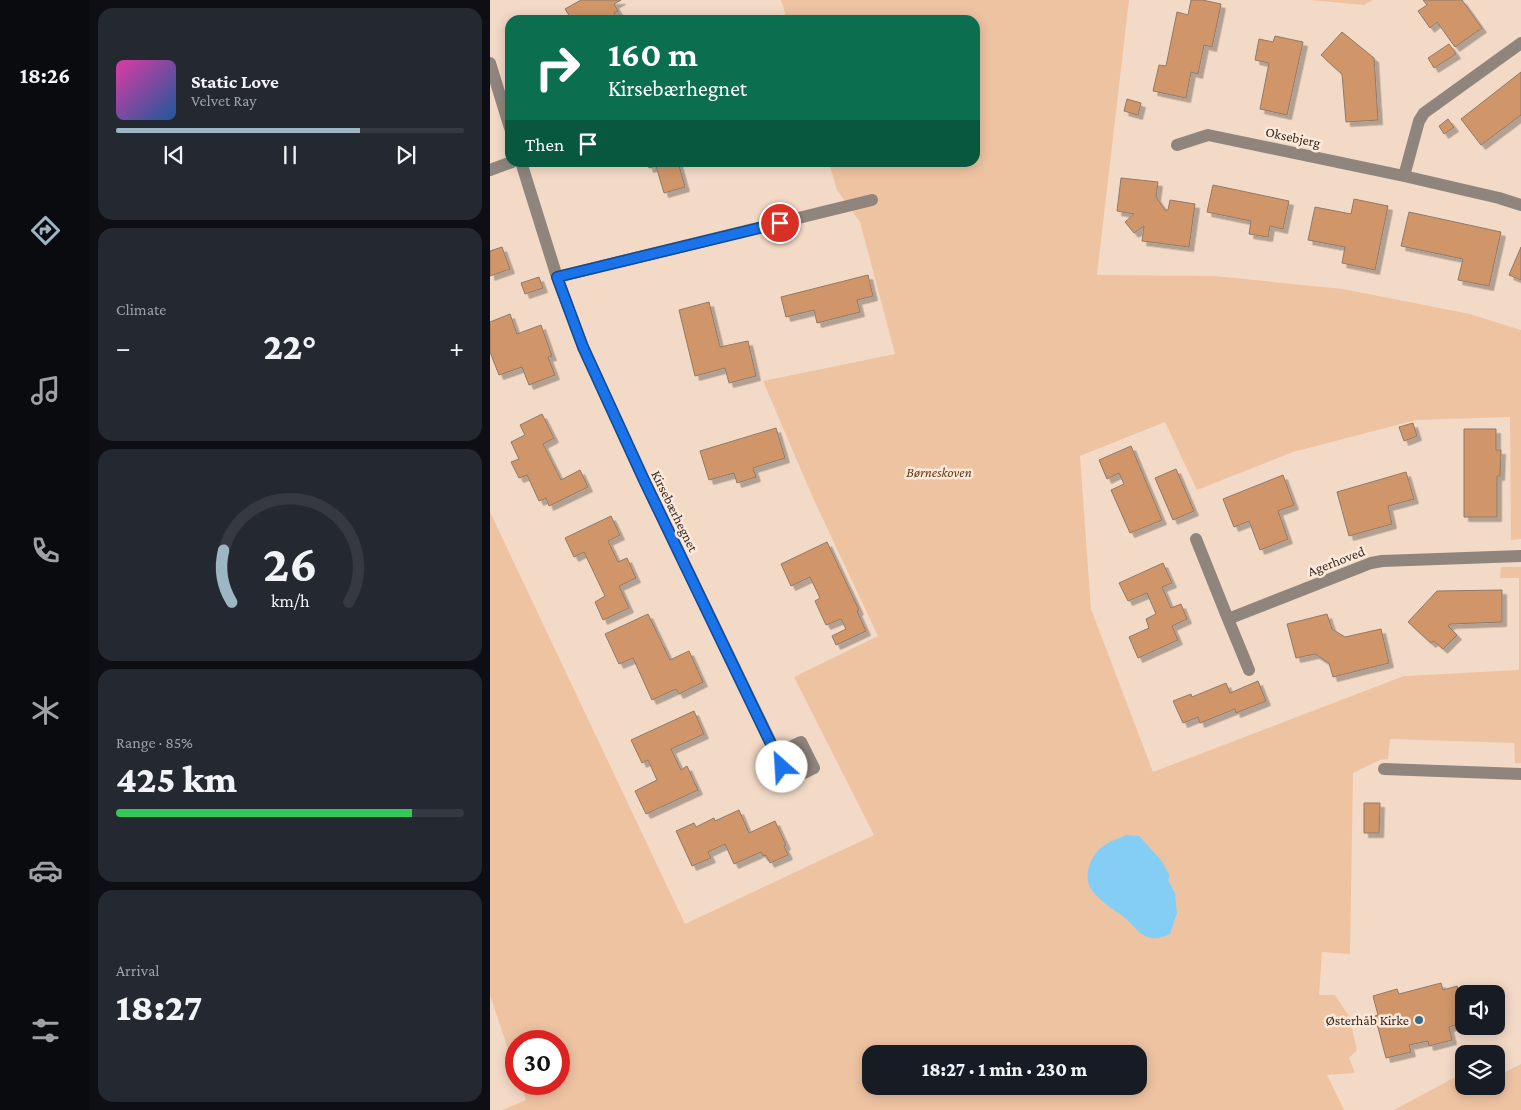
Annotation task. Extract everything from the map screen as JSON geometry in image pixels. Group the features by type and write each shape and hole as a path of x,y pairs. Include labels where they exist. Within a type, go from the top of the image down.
{"street":[{"path":"1404,176 1419,121 1424,113 1521,43"},
{"path":"490,63 505,112"},
{"name":"Oksebjerg","path":"1177,144 1208,134 1404,176 1499,198 1521,205"},
{"path":"490,170 505,165"},
{"name":"Kirsebærhegnet","path":"523,167 557,277 583,347 640,471 776,754"},
{"path":"557,277 872,200"},
{"path":"1196,539 1248,670"},
{"name":"Agerhoved","path":"1228,620 1382,560 1521,556"},
{"path":"1384,769 1521,774"}],"green space":[{"name":"Børneskoven","path":"781,0 1129,0 1097,275 1214,276 1343,289 1470,314 1521,330 1521,539 1511,540 1510,417 1416,420 1293,452 1197,490 1165,422 1080,456 1091,609 1153,772 1404,676 1519,670 1519,578 1500,578 1501,567 1521,567 1521,763 1515,763 1514,743 1390,739 1388,759 1380,760 1353,773 1350,954 1322,952 1319,995 1335,995 1349,1016 1357,1050 1349,1058 1355,1073 1327,1075 1344,1110 502,1110 526,1100 524,1095 570,1095 570,1030 505,1030 505,1040 490,995 490,512 685,924 874,835 794,677 878,636 813,498 763,381 895,354 860,222 837,190 830,167 980,167 980,15 786,15"},
{"path":"1310,0 1373,0 1364,5"},
{"path":"1521,1064 1521,1110 1394,1110 1455,1077 1455,1095 1505,1095 1505,1072"}],"water":[{"path":"1126,835 1139,836 1161,860 1170,876 1168,880 1175,893 1177,913 1170,934 1159,938 1143,935 1091,889 1088,872 1094,856 1105,845"}],"building":[{"path":"581,0 621,0 614,4 618,11 614,13 615,15 569,15 565,9"},
{"path":"1191,0 1221,4 1212,47 1204,45 1198,74 1191,72 1186,98 1153,91 1159,65 1166,66 1177,12 1188,15"},
{"path":"1423,0 1462,0 1482,28 1455,47 1437,22 1430,28 1418,11 1427,5"},
{"path":"1342,32 1374,58 1378,120 1346,122 1342,74 1321,55"},
{"path":"1275,36 1303,42 1287,115 1260,109 1269,63 1255,60 1259,39 1273,42"},
{"path":"1449,44 1456,54 1434,68 1428,58"},
{"path":"1521,72 1521,115 1481,145 1461,119"},
{"path":"1127,99 1141,103 1138,115 1124,111"},
{"path":"1448,119 1454,127 1444,134 1439,126"},
{"path":"656,167 679,167 685,187 664,193"},
{"path":"1121,178 1158,182 1156,197 1165,210 1168,210 1170,200 1195,204 1189,247 1142,241 1144,226 1134,233 1125,222 1134,214 1117,211"},
{"path":"1213,185 1289,201 1283,229 1270,226 1268,237 1249,234 1251,221 1207,212"},
{"path":"1354,199 1388,206 1375,270 1342,263 1345,247 1308,240 1315,207 1351,214"},
{"path":"1409,212 1501,232 1489,286 1458,280 1463,259 1401,246"},
{"path":"502,247 510,269 490,276 490,251"},
{"path":"1521,247 1521,280 1509,275"},
{"path":"868,275 873,296 857,300 860,312 817,323 814,310 786,317 781,297"},
{"path":"539,277 543,288 525,294 521,283"},
{"path":"709,302 720,347 748,341 756,376 729,383 725,368 695,376 679,310"},
{"path":"510,314 517,334 541,325 552,356 548,357 555,375 529,385 522,367 499,375 490,352 490,322"},
{"path":"542,414 554,438 543,444 561,480 580,470 588,487 549,506 546,498 539,501 527,475 519,478 511,462 519,459 511,442 525,435 520,425"},
{"path":"1413,423 1417,436 1404,441 1399,427"},
{"path":"776,428 785,458 753,468 756,477 737,483 734,473 709,480 700,451"},
{"path":"1464,429 1496,429 1496,450 1501,450 1500,476 1497,476 1497,517 1464,517"},
{"path":"1131,446 1162,520 1130,533 1111,490 1124,484 1119,473 1107,479 1099,460"},
{"path":"1176,469 1194,511 1173,520 1155,478"},
{"path":"1406,472 1414,499 1388,506 1392,524 1349,536 1337,492"},
{"path":"1283,475 1294,505 1278,511 1288,539 1260,550 1249,521 1234,527 1223,499"},
{"path":"611,516 620,535 608,541 618,562 627,558 636,578 619,586 629,608 603,620 595,602 605,596 584,552 574,557 565,538"},
{"path":"827,542 859,610 857,611 866,631 836,645 832,636 846,629 841,619 826,625 815,601 820,598 810,577 791,586 781,564"},
{"path":"1163,563 1172,583 1162,587 1171,608 1181,604 1187,619 1172,626 1178,640 1138,658 1129,637 1149,628 1146,619 1156,614 1147,593 1128,601 1119,583"},
{"path":"1502,590 1502,622 1451,624 1448,626 1457,635 1443,649 1434,641 1431,643 1408,622 1437,591"},
{"path":"648,614 670,660 689,651 703,682 679,694 676,689 652,700 633,658 619,664 605,634"},
{"path":"1327,614 1332,629 1345,637 1381,629 1389,663 1333,677 1329,663 1315,654 1296,658 1287,624"},
{"path":"1258,681 1266,701 1236,713 1235,709 1200,723 1198,717 1183,723 1173,701 1191,694 1192,697 1226,683 1230,693"},
{"path":"694,711 704,734 671,749 681,770 687,766 698,790 646,814 635,791 657,780 648,760 642,763 631,740"},
{"path":"1364,803 1380,803 1379,833 1364,833"},
{"path":"739,810 749,833 775,821 786,845 784,846 788,855 770,863 766,855 763,856 761,852 734,864 725,844 708,852 711,858 692,866 676,831 694,823 696,827 714,818 715,821"},
{"name":"Østerhåb Kirke","path":"1441,983 1443,990 1455,987 1455,1025 1449,1027 1452,1040 1429,1046 1428,1041 1409,1045 1411,1052 1386,1058 1375,1016 1378,1015 1373,996 1397,989 1399,994"}],"place":[{"name":"Østerhåb Kirke","path":"1419,1020"}],"route":[{"path":"780,223 557,277 583,347 644,480 782,767"}]}
